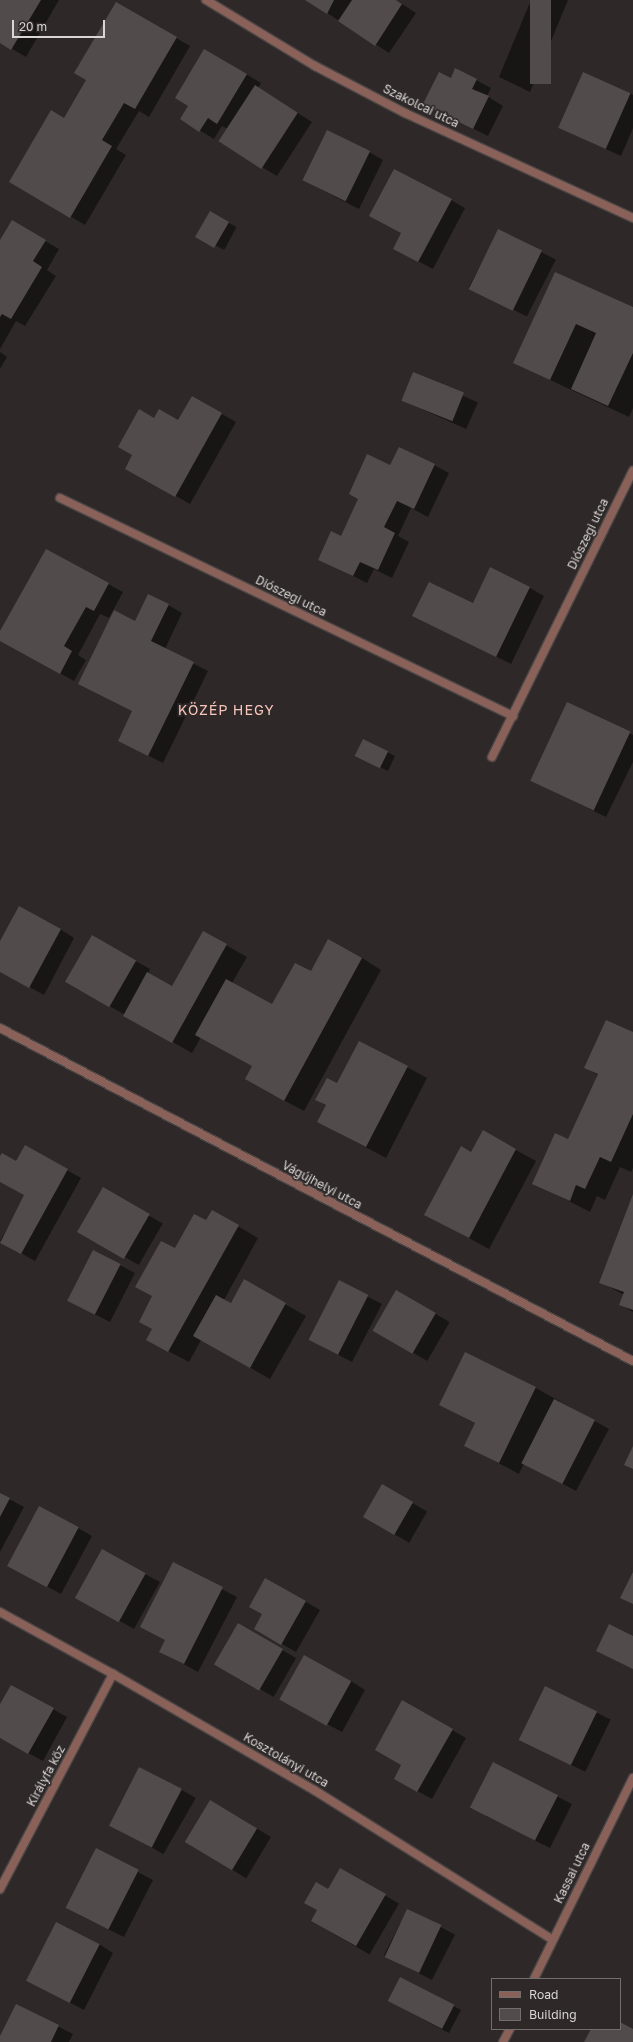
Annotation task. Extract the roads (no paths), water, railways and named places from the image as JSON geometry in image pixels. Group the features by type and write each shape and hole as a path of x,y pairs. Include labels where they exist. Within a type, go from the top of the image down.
{"street":[{"name":"Szakolcai utca","path":"206,0 315,66 405,113 633,218"},
{"name":"Diószegi utca","path":"492,757 633,470"},
{"name":"Diószegi utca","path":"60,498 513,716"},
{"name":"Vágújhelyi utca","path":"0,1028 633,1361"},
{"name":"Kosztolányi utca","path":"0,1612 113,1674 314,1790 553,1940"},
{"name":"Királyfa köz","path":"0,1889 113,1674"},
{"name":"Kassai utca","path":"534,1978 633,1778"},
{"path":"503,2042 509,2030"}],"district":[{"name":"KÖZÉP HEGY","path":"226,710"}]}
